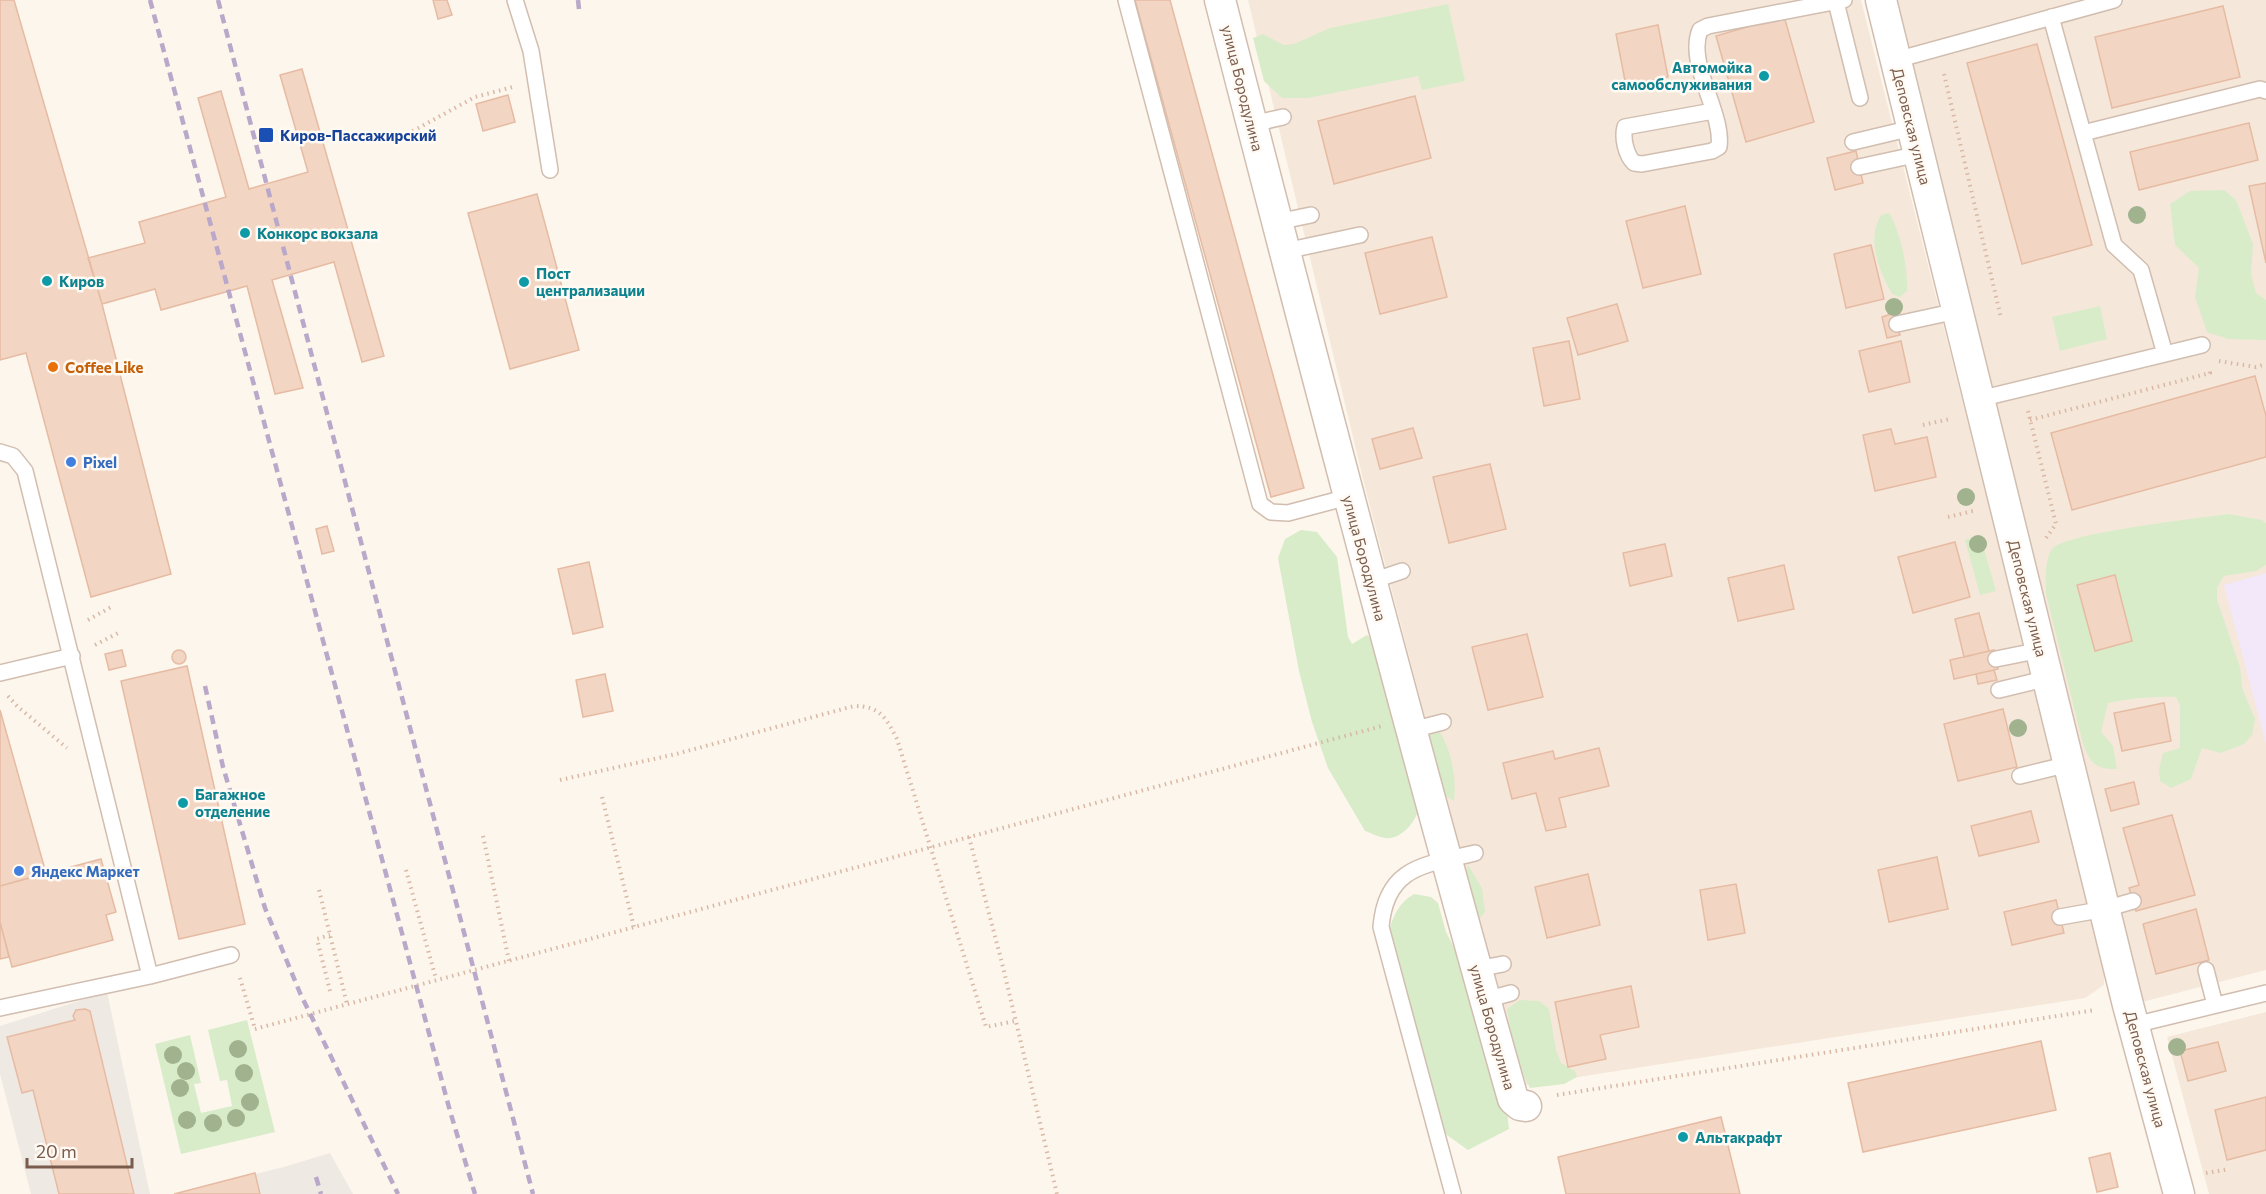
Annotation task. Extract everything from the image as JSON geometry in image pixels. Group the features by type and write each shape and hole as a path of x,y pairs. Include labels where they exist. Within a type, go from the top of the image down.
{"street":[{"name":"улица Бородулина","path":"1220,0 1348,497 1412,730 1461,856 1498,997 1513,1099 1526,1106"},
{"name":"Деповская улица","path":"1881,0 2069,764 2119,905 2131,1015 2179,1194"}],"lane":[{"path":"515,0 531,51 550,170"},
{"path":"1126,0 1260,504 1271,513 1288,513 1348,497"},
{"path":"1896,60 2114,0"},
{"path":"1713,111 1625,128 1623,134 1629,159 1634,163 1642,164 1712,151 1719,147 1720,140 1713,111 1695,45 1700,30 1708,26 1840,1 1860,98"},
{"path":"2051,17 2114,246 2141,270 2165,354"},
{"path":"2083,133 2260,89 2266,91"},
{"path":"1252,124 1283,117"},
{"path":"1853,142 1915,141"},
{"path":"1859,167 1915,141"},
{"path":"1278,222 1311,215"},
{"path":"1285,251 1360,235"},
{"path":"1897,324 1957,311"},
{"path":"1979,399 2165,354 2204,352"},
{"path":"0,452 13,456 26,471 150,976"},
{"path":"1372,581 1402,571"},
{"path":"0,673 72,656"},
{"path":"1996,659 2044,664"},
{"path":"1999,690 2044,664"},
{"path":"1412,730 1443,722"},
{"path":"2020,776 2069,764"},
{"path":"1453,1194 1381,927 1382,912 1389,894 1400,878 1417,868 1461,856"},
{"path":"2060,917 2119,905"},
{"path":"0,1008 150,976 231,955"},
{"path":"2206,970 2215,1005"},
{"path":"2131,1015 2215,1005 2266,993"}],"path":[{"path":"1938,48 2001,318"},
{"path":"402,137 475,97 536,82"},
{"path":"2204,352 2256,367 2266,364"},
{"path":"2030,420 2210,373 2204,352"},
{"path":"2021,389 2056,524 2022,573"},
{"path":"1923,425 1950,419"},
{"path":"1947,517 1974,511"},
{"path":"6,693 17,706 101,777"},
{"path":"560,780 676,754 854,706 866,706 877,710 888,722 897,739 986,1027 1015,1021"},
{"path":"240,975 255,1029 1382,726"},
{"path":"602,797 634,927"},
{"path":"483,836 509,961"},
{"path":"969,837 1057,1194"},
{"path":"405,870 436,979"},
{"path":"319,890 348,1004"},
{"path":"330,935 317,939 330,990"},
{"path":"1526,1106 1556,1096 2131,1015"}],"shaded area":[{"path":"1248,0 1861,0 2104,961 2104,985 2085,998 1521,1086 1366,491"},
{"path":"1897,0 2266,0 2266,970 2142,1002"},
{"path":"2266,573 2266,744 2224,585"},
{"path":"107,992 150,1194 31,1194 0,1074 0,1026"},
{"path":"2266,1012 2266,1194 2209,1194 2167,1037"},
{"path":"330,1153 353,1194 174,1194 284,1167"}],"green space":[{"path":"1448,4 1465,81 1422,90 1418,76 1308,98 1282,98 1264,81 1253,38 1263,34 1284,45 1294,44 1330,28"},
{"path":"2224,190 2236,200 2253,244 2251,274 2256,293 2266,300 2266,340 2228,339 2207,332 2195,297 2199,268 2175,245 2170,204 2190,191"},
{"path":"1889,213 1900,240 1906,272 1907,291 1900,297 1892,294 1887,285 1874,245 1881,215"},
{"path":"2100,306 2107,339 2060,351 2052,317"},
{"path":"2228,514 2262,520 2266,523 2266,565 2256,571 2224,576 2217,588 2217,600 2240,667 2242,688 2255,719 2252,735 2244,744 2221,753 2202,748 2191,779 2171,788 2160,781 2159,769 2163,753 2180,748 2180,706 2176,697 2142,698 2108,703 2101,732 2113,746 2117,769 2104,768 2095,764 2091,761 2083,744 2046,594 2049,554 2052,549 2062,543 2081,537"},
{"path":"1301,530 1317,532 1337,557 1348,637 1352,644 1367,635 1374,641 1418,811 1410,826 1401,834 1391,838 1365,831 1328,768 1312,722 1299,671 1278,558 1285,539"},
{"path":"1980,535 1996,591 1980,595 1965,540"},
{"path":"1438,729 1452,763 1455,782 1454,801 1441,793 1434,752 1429,738 1431,731"},
{"path":"1468,865 1482,888 1485,912 1480,918 1476,917 1464,879"},
{"path":"1414,894 1431,897 1438,903 1446,932 1469,976 1507,1110 1509,1129 1468,1150 1444,1133 1389,932 1397,910"},
{"path":"1520,1000 1539,1001 1549,1009 1556,1050 1561,1063 1575,1071 1577,1077 1564,1084 1530,1088 1515,1050 1507,1009"},
{"path":"247,1020 275,1132 181,1154 155,1044 190,1035 201,1083 194,1084 201,1113 232,1106 227,1080 220,1081 208,1030"}],"building":[{"name":"Киров","path":"0,0 14,0 102,304 171,574 91,597 26,353 0,360"},
{"path":"433,0 447,0 452,15 438,19"},
{"path":"1135,0 1170,0 1304,488 1271,497"},
{"path":"2223,6 2240,77 2112,108 2095,37"},
{"name":"Автомойка самообслуживания","path":"1784,16 1814,122 1746,142 1716,36"},
{"path":"1658,25 1668,77 1626,86 1616,34"},
{"path":"2037,44 2092,245 2022,264 1967,63"},
{"name":"Конкорс вокзала","path":"302,69 384,356 362,362 334,262 272,280 303,388 275,394 247,286 161,310 155,289 102,304 88,258 145,243 139,222 226,197 198,98 221,91 249,189 308,172 280,75"},
{"name":"Конкорс вокзала","path":"302,69 384,356 362,362 334,262 272,280 303,388 275,394 247,286 161,310 155,289 102,304 88,258 145,243 139,222 226,197 198,98 221,91 249,189 308,172 280,75"},
{"path":"508,95 515,122 483,131 476,104"},
{"path":"1415,96 1431,158 1334,184 1318,121"},
{"path":"2249,123 2258,160 2139,190 2130,152"},
{"path":"1856,151 1863,183 1835,190 1827,158"},
{"path":"2266,183 2266,263 2249,186"},
{"name":"Пост централизации","path":"537,194 579,350 510,369 468,213"},
{"path":"1685,206 1701,274 1643,288 1626,221"},
{"path":"1432,237 1447,297 1380,314 1365,253"},
{"path":"1871,245 1884,299 1846,308 1834,254"},
{"path":"1617,304 1628,341 1578,355 1567,318"},
{"path":"1894,313 1900,335 1887,338 1882,317"},
{"path":"1569,341 1580,399 1544,406 1533,348"},
{"path":"1901,341 1910,382 1869,392 1859,351"},
{"path":"2255,376 2266,416 2266,457 2072,510 2051,433"},
{"path":"1413,428 1422,458 1380,469 1372,439"},
{"path":"1891,429 1895,444 1927,437 1936,477 1875,491 1863,435"},
{"path":"1490,464 1506,529 1449,543 1433,477"},
{"path":"327,526 334,551 322,554 316,529"},
{"path":"1955,542 1970,597 1913,613 1898,557"},
{"path":"1665,544 1672,576 1630,586 1623,553"},
{"path":"589,562 603,627 573,634 558,569"},
{"path":"1784,565 1794,609 1738,621 1728,578"},
{"path":"2115,575 2132,641 2095,651 2077,585"},
{"path":"1979,613 1989,651 1964,657 1955,619"},
{"path":"1527,634 1543,697 1488,710 1472,647"},
{"path":"122,650 126,666 109,670 105,654"},
{"path":"179,650 184,652 186,657 184,662 179,664 174,662 172,657 174,652"},
{"path":"1994,650 1998,669 1954,679 1950,660"},
{"name":"Багажное отделение","path":"187,666 245,924 179,939 121,681"},
{"path":"1994,670 1997,680 1978,684 1976,674"},
{"path":"605,674 613,711 583,717 576,680"},
{"path":"2164,703 2171,741 2122,751 2114,713"},
{"path":"2003,709 2017,767 1958,781 1944,724"},
{"path":"0,710 46,873 0,886"},
{"path":"1599,748 1609,786 1559,798 1566,827 1546,831 1536,793 1512,799 1503,763 1553,751 1555,759"},
{"path":"2134,782 2139,804 2111,811 2105,789"},
{"path":"2031,811 2039,842 1979,856 1971,826"},
{"path":"2172,815 2195,895 2136,911 2129,888 2139,885 2123,828"},
{"path":"1937,857 1948,909 1889,922 1878,870"},
{"path":"101,859 116,912 106,915 113,940 12,967 0,922 0,886"},
{"path":"1588,874 1600,925 1547,938 1535,887"},
{"path":"1736,884 1745,933 1708,940 1700,890"},
{"path":"2056,900 2064,933 2012,945 2004,912"},
{"path":"2196,909 2209,960 2156,974 2143,924"},
{"path":"0,922 9,957 0,959"},
{"path":"1631,986 1639,1027 1600,1035 1606,1059 1568,1067 1555,1002"},
{"path":"76,1010 90,1011 134,1194 59,1194 33,1090 22,1093 7,1037 75,1020 73,1016"},
{"path":"2041,1041 2056,1110 1863,1152 1848,1083"},
{"path":"2218,1042 2226,1071 2188,1081 2180,1051"},
{"path":"2266,1097 2266,1150 2227,1160 2215,1110"},
{"name":"Альтакрафт","path":"1721,1117 1740,1194 1566,1194 1558,1157"},
{"path":"2110,1153 2118,1187 2097,1192 2089,1158"},
{"path":"255,1173 260,1194 174,1194"}],"railway":[{"path":"150,0 450,1111 475,1194"},
{"path":"218,0 533,1194"},
{"path":"578,0 579,9"},
{"path":"205,686 223,767 265,908 300,993 398,1194"},
{"path":"316,1177 321,1194"}],"place":[{"name":"Автомойка самообслуживания","path":"1764,76"},
{"name":"Киров-Пассажирский","path":"266,135"},
{"name":"Конкорс вокзала","path":"245,233"},
{"name":"Киров","path":"47,281"},
{"name":"Пост централизации","path":"524,282"},
{"name":"Coffee Like","path":"53,367"},
{"name":"Pixel","path":"71,462"},
{"name":"Багажное отделение","path":"183,803"},
{"name":"Яндекс Маркет","path":"19,871"},
{"name":"Альтакрафт","path":"1683,1137"}]}
